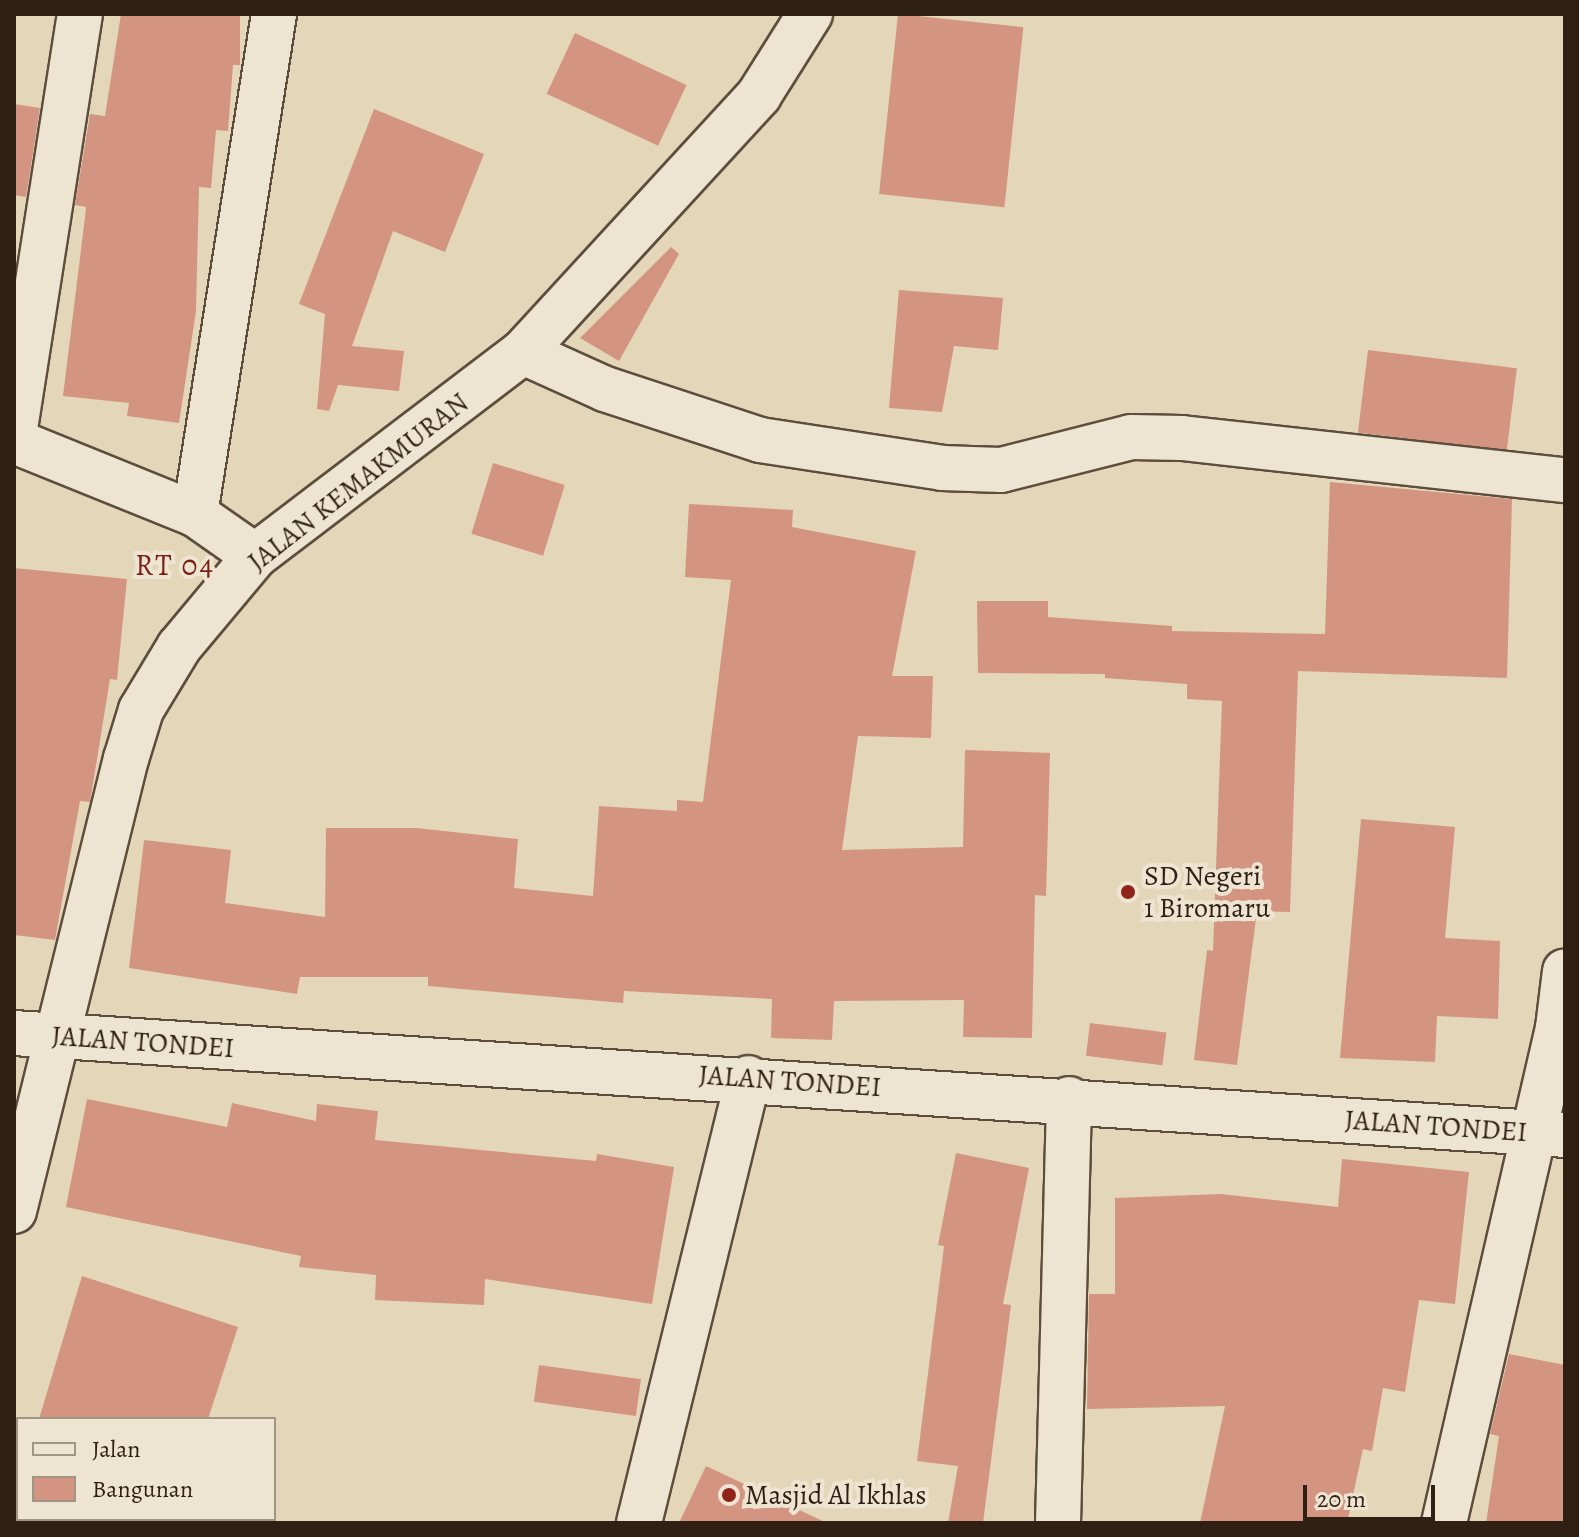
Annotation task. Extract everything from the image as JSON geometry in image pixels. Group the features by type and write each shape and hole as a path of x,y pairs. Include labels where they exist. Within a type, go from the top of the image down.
{"street":[{"path":"80,14 14,438 195,514 255,556"},
{"path":"195,514 274,14"},
{"name":"JALAN KEMAKMURAN","path":"14,1211 141,710 179,647 255,556 523,352 759,95 810,14"},
{"path":"523,352 605,389 760,440 942,468 1001,470 1131,437 1182,438 1565,480"},
{"path":"1444,1523 1549,1134 1565,971"},
{"name":"JALAN TONDEI","path":"14,1033 1069,1099 1549,1134"},
{"path":"639,1523 748,1078"},
{"path":"1058,1523 1069,1099"}],"building":[{"path":"121,14 240,14 240,65 233,65 228,131 216,130 211,188 199,187 196,311 179,423 127,416 129,403 63,396 86,207 75,205 90,114 105,116"},
{"path":"898,14 1023,27 1004,207 879,194"},
{"path":"575,33 686,85 658,146 547,94"},
{"path":"14,104 40,108 26,197 14,195"},
{"path":"374,109 484,154 445,252 393,231 352,346 404,351 399,391 338,385 329,411 317,409 325,314 299,304"},
{"path":"671,247 679,254 619,361 580,338"},
{"path":"899,290 1003,298 998,350 954,346 942,412 889,408"},
{"path":"1368,350 1517,368 1507,451 1358,432"},
{"path":"493,463 565,485 543,556 471,534"},
{"path":"1330,482 1512,499 1507,678 1298,671 1290,912 1257,911 1237,1065 1194,1060 1207,950 1213,951 1222,701 1187,699 1187,684 1105,678 1105,674 978,673 977,601 1048,601 1048,617 1172,626 1172,631 1325,634"},
{"path":"689,504 793,510 792,527 916,551 892,676 933,676 931,738 858,736 842,850 963,847 965,750 1050,753 1046,896 1035,895 1032,1038 963,1037 964,1000 834,1001 832,1040 771,1038 772,999 624,991 623,1003 428,986 428,977 300,977 297,994 129,968 144,840 231,850 225,903 325,917 326,828 416,828 518,839 514,888 593,896 599,806 677,811 677,800 703,802 731,580 685,577"},
{"path":"14,568 127,579 117,680 110,679 90,802 80,801 55,940 14,935"},
{"path":"1361,819 1455,827 1445,938 1500,941 1498,1019 1437,1016 1435,1062 1340,1058"},
{"path":"1090,1023 1166,1032 1162,1065 1086,1056"},
{"path":"87,1099 227,1127 232,1103 316,1121 317,1104 378,1111 375,1140 596,1161 597,1154 674,1167 652,1304 485,1279 484,1305 375,1300 376,1275 299,1267 301,1256 66,1207"},
{"path":"956,1153 1029,1168 1003,1304 1011,1305 983,1523 948,1523 958,1466 917,1461 944,1246 938,1245"},
{"path":"1342,1159 1469,1172 1455,1304 1419,1300 1405,1392 1383,1388 1372,1451 1363,1449 1347,1523 1200,1523 1225,1406 1087,1409 1089,1294 1115,1294 1115,1198 1221,1194 1338,1207"},
{"path":"82,1276 238,1327 209,1417 40,1417"},
{"path":"1509,1354 1565,1365 1565,1523 1486,1523 1499,1436 1490,1434"},
{"path":"539,1365 641,1379 636,1416 534,1402"},
{"name":"Masjid Al Ikhlas","path":"706,1466 827,1523 679,1523"}],"place":[{"name":"SD Negeri 1 Biromaru","path":"1128,892"},
{"name":"Masjid Al Ikhlas","path":"729,1495"}],"district":[{"name":"RT 04","path":"175,565"}]}
